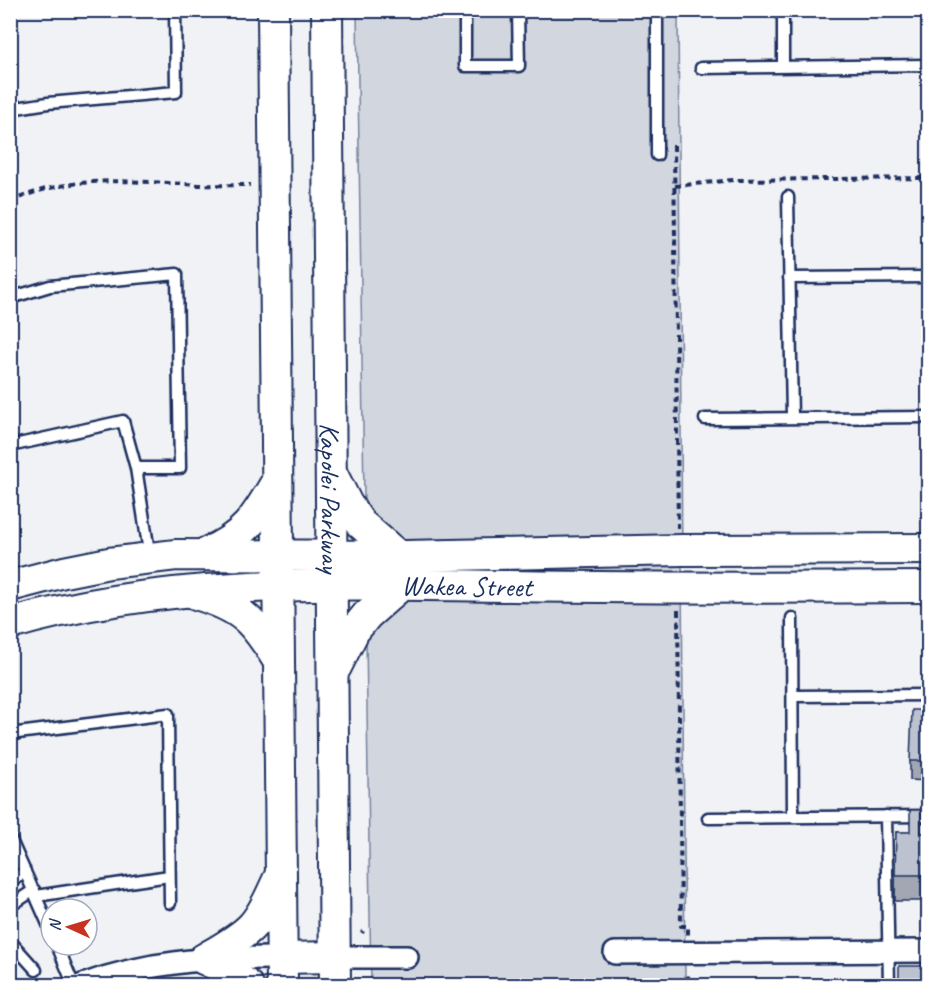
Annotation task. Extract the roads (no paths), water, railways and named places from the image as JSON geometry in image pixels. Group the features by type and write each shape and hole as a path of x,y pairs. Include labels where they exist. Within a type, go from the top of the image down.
{"main road":[{"name":"Kapolei Parkway","path":"273,10 282,972"},
{"name":"Kapolei Parkway","path":"327,10 335,971"},
{"path":"332,474 347,504 360,523 403,571 354,631 333,673"},
{"path":"203,554 222,546 247,527 277,481"},
{"name":"Wakea Street","path":"10,624 64,609 222,587 332,586 403,571 680,539 928,549"},
{"name":"Wakea Street","path":"10,586 64,572 150,558 203,554 332,556 403,571 683,598 928,587"},
{"path":"190,592 233,607 248,618 262,634 279,662"},
{"path":"204,959 251,927 268,902 281,873"},
{"path":"204,959 231,972 248,986"},
{"path":"282,972 335,971"}],"street":[{"path":"615,953 928,951"},
{"path":"335,971 406,957"},
{"path":"80,986 136,968 204,959 282,972"}],"lane":[{"path":"10,109 48,103 176,92 175,10"},
{"path":"465,10 465,66 519,66 518,10"},
{"path":"657,10 657,155"},
{"path":"783,10 783,67"},
{"path":"701,68 928,65"},
{"path":"788,197 792,417"},
{"path":"10,298 50,286 177,274 180,468 136,468"},
{"path":"789,278 928,277"},
{"path":"705,419 928,417"},
{"path":"10,446 123,421 136,468 150,558"},
{"path":"792,618 793,817"},
{"path":"792,696 928,695"},
{"path":"10,734 168,714 170,903"},
{"path":"886,816 889,986"},
{"path":"708,818 928,816"},
{"path":"10,838 39,902"},
{"path":"10,883 25,871"},
{"path":"10,906 35,893 169,876"},
{"path":"10,941 36,970"},
{"path":"62,957 74,986"}]}
